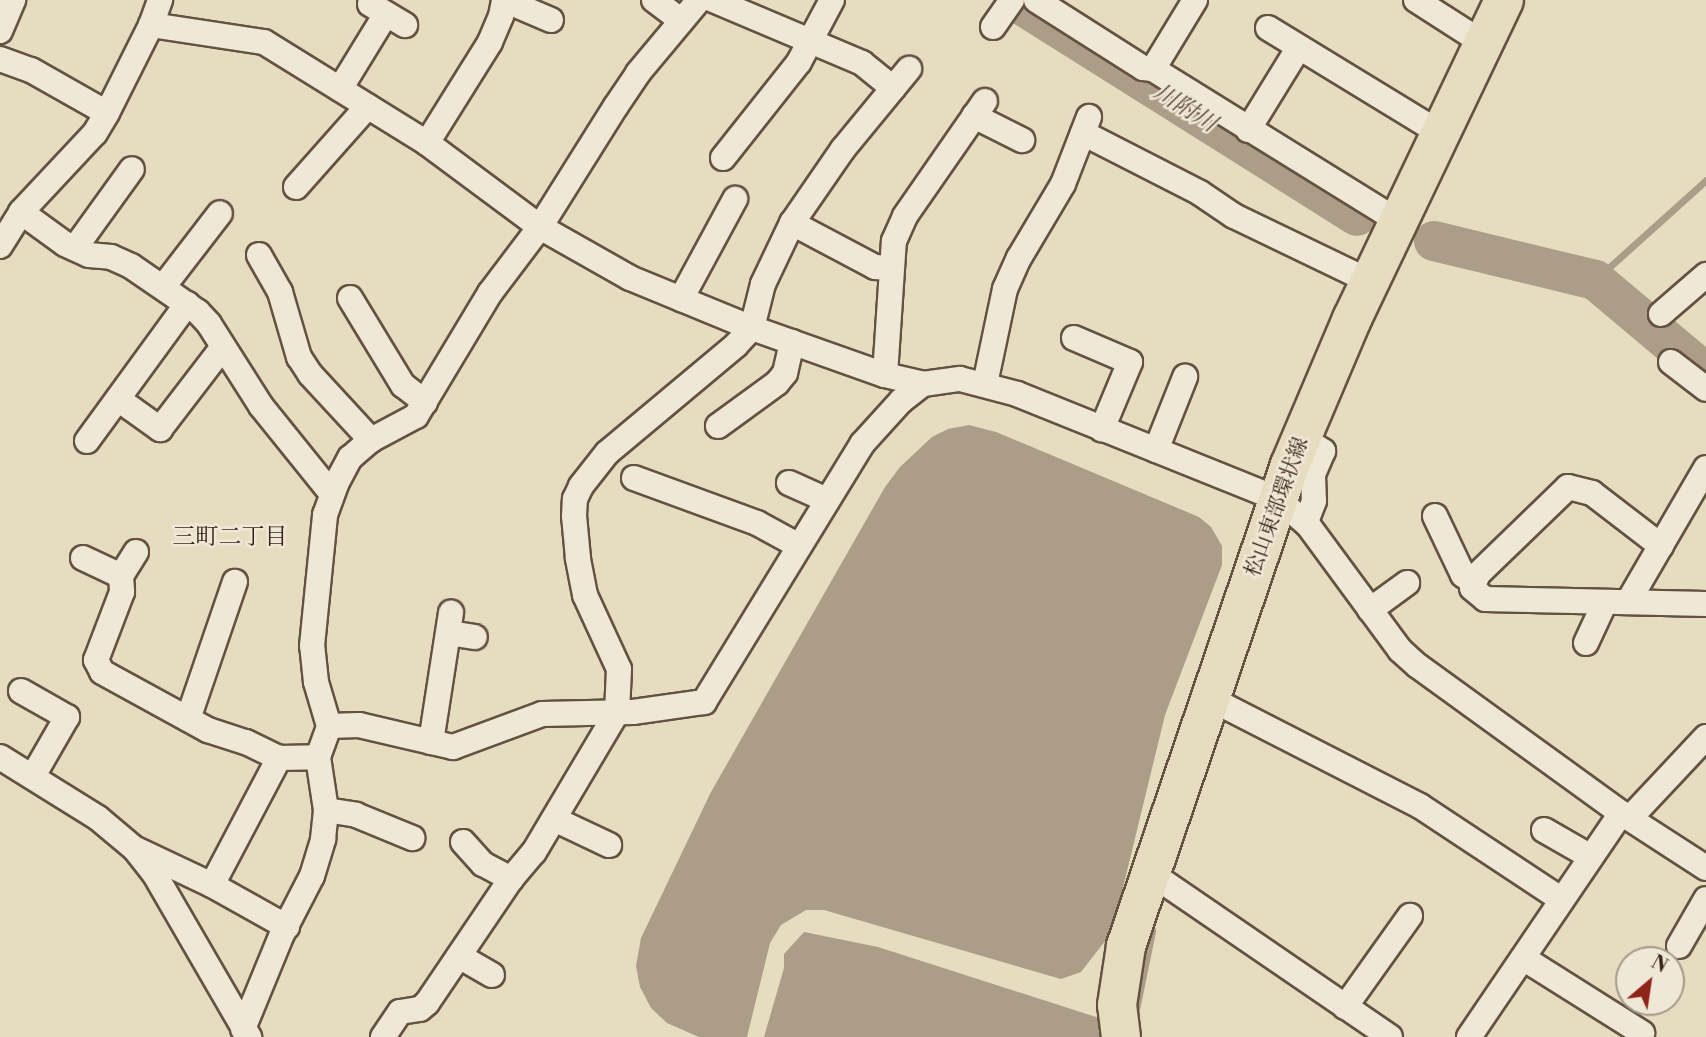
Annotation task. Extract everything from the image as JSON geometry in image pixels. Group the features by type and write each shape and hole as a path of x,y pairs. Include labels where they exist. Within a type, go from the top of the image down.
{"main road":[{"name":"松山東部環状線","path":"1121,1037 1117,1005 1120,975 1149,872 1209,698 1292,511 1302,438 1369,281 1504,0"}],"street":[{"path":"0,31 13,0"},
{"path":"160,0 151,25 107,113 94,133 8,226 89,255 111,257 187,304 209,324 261,407 332,494"},
{"path":"427,143 490,41 501,16 504,0 551,20"},
{"path":"654,0 681,20"},
{"path":"246,1033 287,927 312,876 323,839 326,810 317,757 329,726 316,682 312,646 325,515 332,494 350,458 371,440 416,416 490,293 540,227 638,73 699,0"},
{"path":"713,0 862,63 893,88"},
{"path":"727,141 811,42 832,0"},
{"path":"1036,0 1143,68 1153,69 1398,221"},
{"path":"1153,69 1195,0"},
{"path":"1416,0 1483,43"},
{"path":"993,27 1011,2"},
{"path":"340,89 387,14"},
{"path":"151,25 264,42 427,143 540,227 630,278 752,328 885,375 923,384 960,379 985,384 1156,450 1292,511 1399,649 1436,682 1625,816 1706,868"},
{"path":"1268,28 1440,133"},
{"path":"1248,130 1299,47"},
{"path":"0,59 31,70 107,113"},
{"path":"383,1037 400,1013 419,1009 427,1003 511,879 534,852 617,712 619,669 585,595 575,526 575,499 590,471 607,453 736,345 752,328 763,284 792,223 843,149 909,69"},
{"path":"296,187 368,106"},
{"path":"885,375 894,241 905,216 980,108 1022,140"},
{"path":"985,384 1005,289 1019,258 1063,184 1086,125 1234,216 1369,281"},
{"path":"75,248 132,169"},
{"path":"681,299 735,199"},
{"path":"163,287 220,213"},
{"path":"792,223 875,267 891,268"},
{"path":"259,254 280,292 299,357 310,374 371,440"},
{"path":"1661,314 1706,275"},
{"path":"350,298 404,385 425,402"},
{"path":"87,441 187,304"},
{"path":"1074,338 1130,362 1102,429"},
{"path":"718,426 777,383 785,373 792,342"},
{"path":"118,399 160,429 223,347"},
{"path":"1671,362 1706,389"},
{"path":"1156,450 1185,377"},
{"path":"329,726 359,725 453,747 542,714 617,712 704,702 862,444 901,401 923,384"},
{"path":"1586,643 1661,547 1706,468"},
{"path":"634,478 757,523 799,546"},
{"path":"789,483 827,500"},
{"path":"1473,582 1568,487 1592,493 1661,547"},
{"path":"1435,516 1463,575 1473,582 1475,593 1485,599 1703,601"},
{"path":"136,552 121,576 122,592 96,660 102,672 136,704 188,719 279,758 317,757"},
{"path":"83,558 121,576"},
{"path":"188,719 235,582"},
{"path":"1370,610 1407,583"},
{"path":"431,742 450,623 475,637"},
{"path":"21,691 67,717 33,776"},
{"path":"1209,698 1420,806 1562,900"},
{"path":"1473,1036 1591,857 1625,816 1706,737"},
{"path":"0,757 99,818 135,849 154,873 246,1033"},
{"path":"212,885 279,758"},
{"path":"326,810 356,815 412,838"},
{"path":"554,819 609,845"},
{"path":"1544,830 1591,857"},
{"path":"463,842 483,864 511,879"},
{"path":"135,849 212,885 287,927"},
{"path":"1149,872 1390,1037"},
{"path":"1679,946 1706,899"},
{"path":"1345,1007 1410,916"},
{"path":"459,956 492,975"},
{"path":"1523,958 1642,1033"}],"shaded area":[{"path":"969,425 996,432 1199,517 1211,527 1222,546 1222,565 1165,715 1120,900 1105,941 1081,972 1061,979 824,910 806,910 781,925 770,943 747,1037 699,1037 667,1023 651,1008 640,987 636,966 641,938 711,792 885,487 900,467 932,437 948,429"},
{"path":"804,932 878,947 1096,1017 1102,1021 1108,1037 764,1037 784,968 784,954"}],"waterway":[{"name":"川附川","path":"1014,0 1357,216"},
{"path":"1595,280 1706,180"},
{"name":"川附川","path":"1434,241 1595,280 1706,373"},
{"path":"1135,1014 1152,931 1150,923"}],"district":[{"name":"三町二丁目","path":"230,537"}]}
